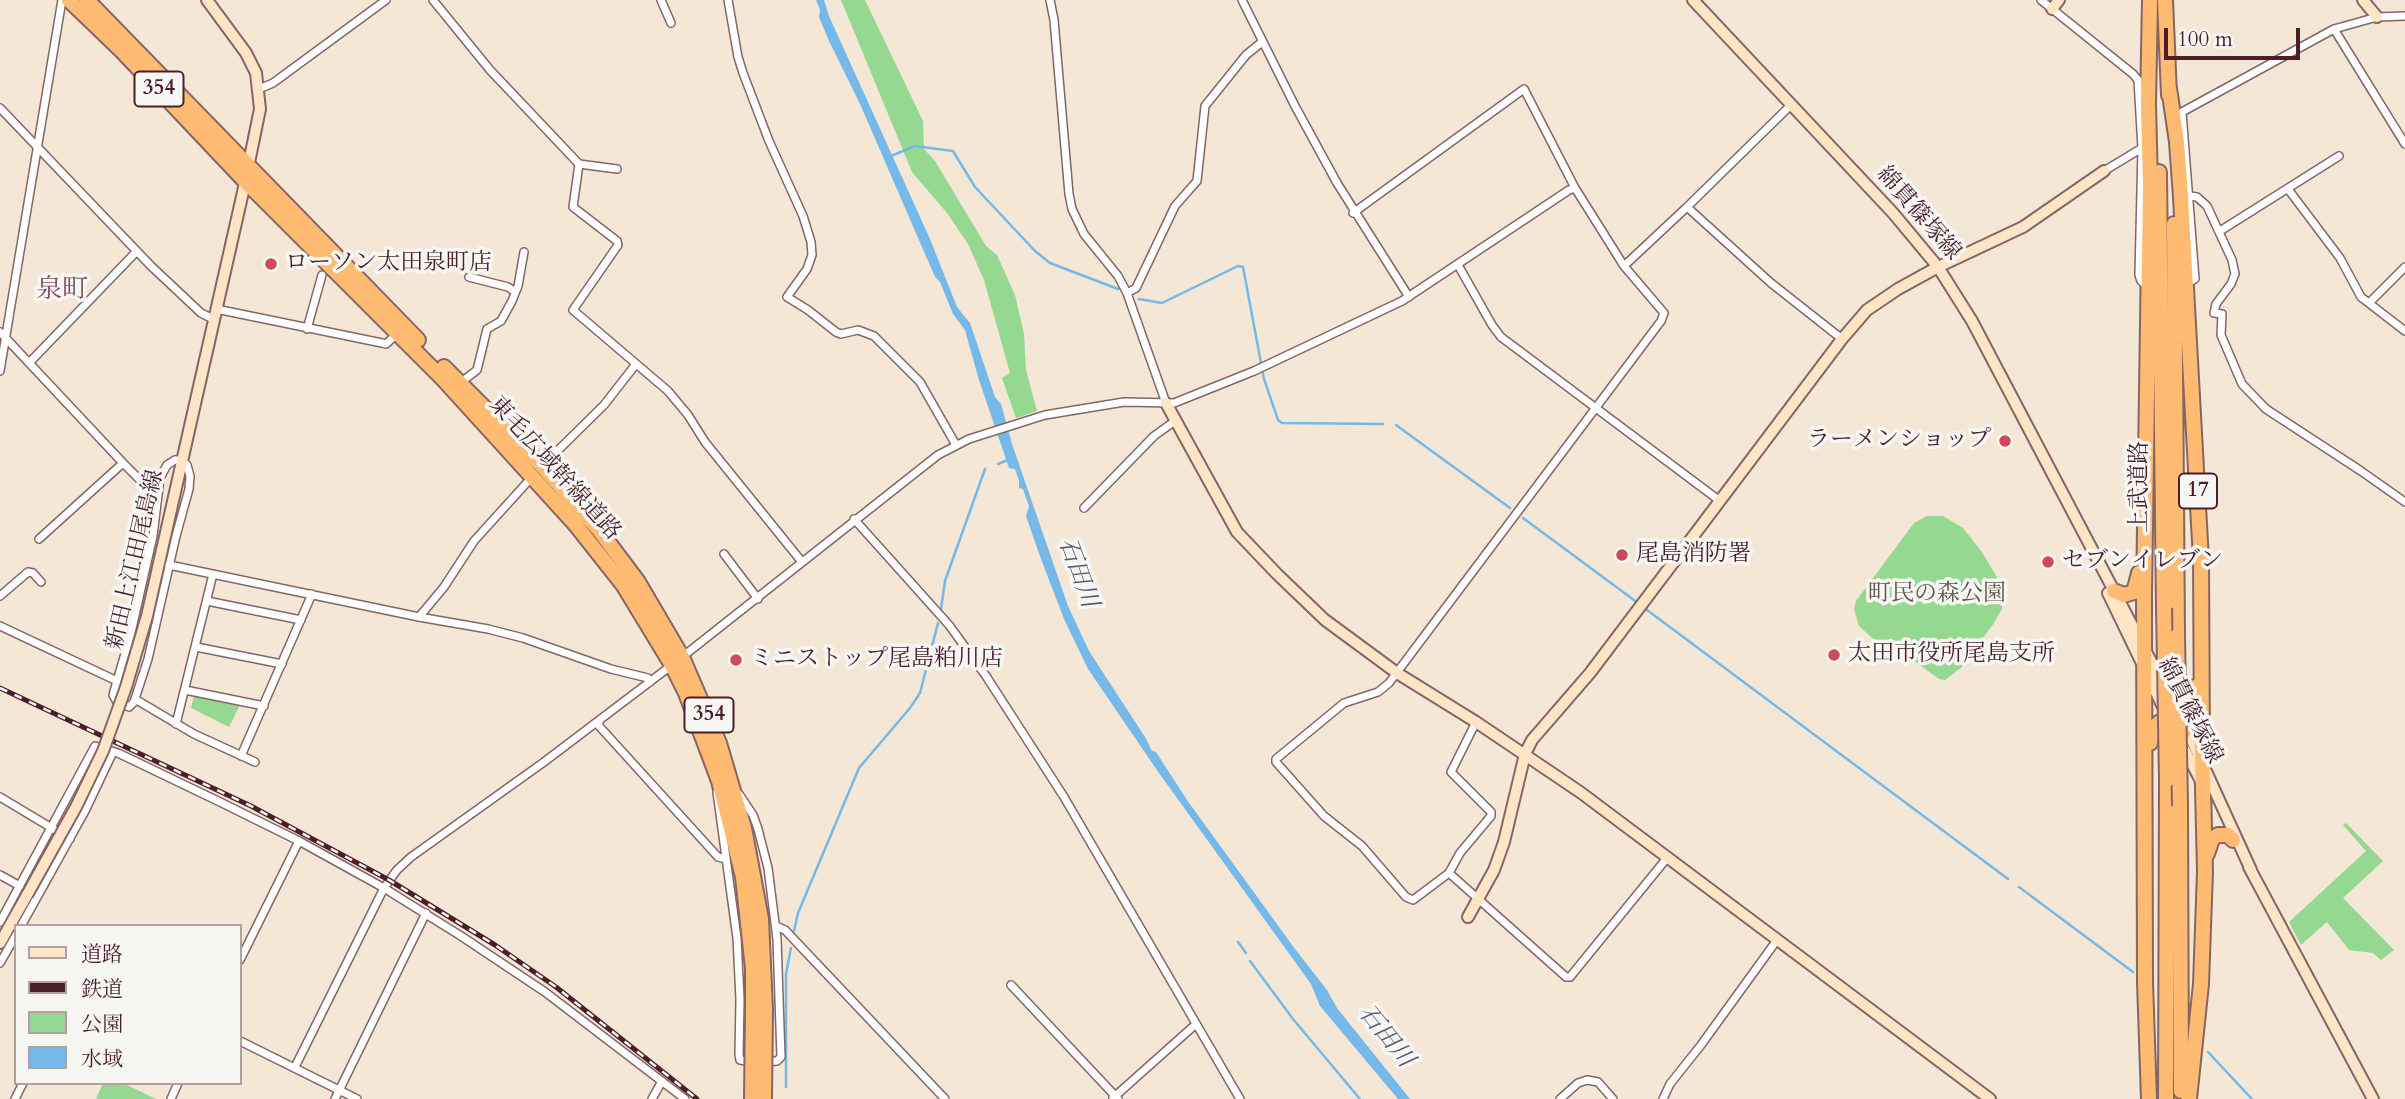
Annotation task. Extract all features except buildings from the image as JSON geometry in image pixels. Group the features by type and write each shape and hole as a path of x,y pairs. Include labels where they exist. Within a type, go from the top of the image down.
{"highway":[{"name":"東毛広域幹線道路","path":"69,0 122,51 245,181 537,471 590,519 627,566 654,608 677,661 700,727 744,828 761,919 759,1010 752,1099"},
{"name":"東毛広域幹線道路","path":"87,0 499,423 537,471"},
{"name":"17","path":"2149,1099 2145,982 2144,523 2150,186 2150,0"},
{"name":"上武道路","path":"2150,0 2161,201 2167,779 2166,1099"},
{"name":"上武道路","path":"2165,0 2174,199 2182,1099"},
{"name":"17","path":"2169,88 2177,142 2186,284 2199,507 2202,629 2205,871 2201,984 2189,1099"},
{"path":"2114,591 2128,594 2136,588 2144,523"},
{"path":"2145,776 2152,729 2158,723 2188,708 2195,698 2202,629"},
{"path":"2160,701 2187,730"},
{"path":"2205,871 2212,839 2225,834 2233,840"},
{"name":"東毛広域幹線道路","path":"759,1010 764,1099"}],"main road":[{"path":"207,0 246,52 256,73 259,89"},
{"name":"綿貫篠塚線","path":"1693,0 1906,227 1938,267 1972,321 2145,648 2203,785 2373,1099"},
{"path":"2363,0 2377,17"},
{"name":"新田上江田尾島線","path":"0,943 99,761 127,687 147,617 245,181 258,121 259,89"},
{"path":"1468,917 1494,870 1504,842 1525,754 1537,732 1590,673 1842,339 1867,310 1880,300 1938,267 2023,227 2104,171"},
{"path":"1166,403 1224,510 1250,546 1325,620 1397,673 1525,754 1990,1099"},
{"name":"綿貫篠塚線","path":"2061,492 2066,511 2160,701"},
{"name":"綿貫篠塚線","path":"2187,730 2251,870"}],"street":[{"path":"0,372 3,335 62,0"},
{"path":"259,89 273,83 386,0"},
{"path":"433,0 498,78 579,164 617,169"},
{"path":"661,0 671,23"},
{"path":"728,0 737,57 769,141 803,216 811,242 812,255 807,269 787,297 836,332 846,334 858,330 874,336 920,382 956,445"},
{"path":"1050,0 1072,209 1084,234 1118,276 1128,293 1166,403"},
{"path":"1242,0 1353,213 1409,297"},
{"path":"2041,0 2056,4 2136,76 2139,83 2142,148 2139,275 2148,287"},
{"path":"2186,284 2195,279 2182,112 2334,29 2377,17 2405,16"},
{"path":"2334,29 2405,144"},
{"path":"1128,293 1136,288 1175,206 1197,181 1205,106 1247,55 1262,42"},
{"path":"1353,213 1524,89 1575,188 1624,266 1663,315 1397,673 1378,692 1352,699 1339,707 1276,758 1276,762 1324,816 1362,846 1406,897 1413,900 1449,873 1460,853 1491,816 1492,812 1451,772 1476,722"},
{"path":"1624,266 1688,207 1791,104"},
{"path":"0,108 137,251 201,313 386,344 398,333"},
{"path":"2104,171 2142,148"},
{"path":"2220,231 2339,156"},
{"path":"579,164 573,207 617,241 618,246 573,310 668,391 705,442 802,562"},
{"path":"295,1067 384,888 411,857 650,682 938,455 982,435 1045,415 1124,402 1174,403 1262,367 1409,297 1575,188"},
{"path":"2288,189 2340,258 2361,297 2405,331"},
{"path":"2190,196 2203,200 2220,231 2235,274 2216,304 2214,313 2222,314 2221,335 2242,384 2266,409 2405,502"},
{"path":"1688,207 1771,283 1842,339"},
{"path":"29,363 137,251"},
{"path":"460,383 477,370 487,328 503,318 515,292 523,252"},
{"path":"1458,265 1492,326 1502,337 1720,501"},
{"path":"2369,303 2405,267"},
{"path":"307,329 322,275"},
{"path":"469,277 508,287 515,292"},
{"path":"3,335 123,463 144,484 158,491"},
{"path":"419,617 444,587 474,541 537,471 604,405 636,364"},
{"path":"1084,508 1154,436 1175,421"},
{"path":"175,460 181,460 187,465 190,476 185,507 148,659 135,699 129,707 117,702 113,695 153,536 158,491 167,465 175,460"},
{"path":"39,539 123,463"},
{"path":"854,519 948,625 986,676 1064,797 1240,1099"},
{"path":"724,554 758,599"},
{"path":"169,565 488,629 523,638 611,669 648,678 650,682"},
{"path":"0,596 29,572 41,582"},
{"path":"176,724 213,574"},
{"path":"242,756 312,594"},
{"path":"207,601 301,620"},
{"path":"0,626 117,681"},
{"path":"195,648 282,664"},
{"path":"185,690 264,706"},
{"path":"135,699 176,724 255,762"},
{"path":"598,721 599,726 718,857 726,859"},
{"path":"0,922 93,746 113,752 163,775 299,841 384,888 545,992 685,1099"},
{"path":"22,924 71,839 113,752"},
{"path":"726,783 753,815 768,868 776,926 781,1000 781,1057 777,1062 746,1062 740,1060 738,1055 740,999 737,948 726,859 716,801 726,783"},
{"path":"0,797 71,839"},
{"path":"242,956 299,841"},
{"path":"1449,873 1566,977 1570,977 1667,858"},
{"path":"0,875 20,886"},
{"path":"335,1099 426,914"},
{"path":"776,926 785,930 945,1099"},
{"path":"0,963 14,938"},
{"path":"1662,1099 1670,1084 1777,940"},
{"path":"1011,985 1115,1098 1196,1024"},
{"path":"242,1042 357,1099"},
{"path":"1560,1099 1578,1083 1587,1080 1598,1082 1613,1099"},
{"path":"652,1099 662,1081"}],"green space":[{"path":"841,0 865,0 923,121 924,149 935,161 986,246 997,255 1015,295 1024,334 1026,370 1037,411 1016,418 1002,378 1010,373 984,280 968,244 947,213 912,172"},
{"name":"町民の森公園","path":"1927,516 1943,516 1963,528 1982,552 2004,589 2002,609 1994,623 1961,668 1945,680 1939,679 1902,652 1888,649 1871,637 1859,626 1854,609 1856,601 1914,523"},
{"path":"194,695 240,705 229,727 191,708"},
{"path":"2346,823 2383,861 2343,898 2394,950 2381,960 2373,953 2349,950 2327,922 2301,945 2289,922 2366,851 2343,825"},
{"path":"102,1085 127,1085 156,1099 96,1099"}],"water":[{"path":"816,0 824,0 930,239 957,307 970,323 995,397 1001,404 1012,444 1068,606 1089,651 1152,751 1156,752 1187,800 1327,990 1337,1008 1410,1099 1398,1099 1320,1006 1311,984 1159,773 1088,669 1064,619 1041,559 1026,516 1029,506 1023,489 1019,488 1015,469 1009,468 965,330 953,314 940,282 935,277 860,104 829,41 819,17 820,10"}],"waterway":[{"path":"891,156 915,146 953,151 975,187 1035,251 1050,263 1118,289"},
{"path":"1139,299 1162,303 1238,266 1243,267 1264,379 1278,420 1282,423 1383,424"},
{"path":"1396,425 1510,508"},
{"path":"998,464 1008,460"},
{"path":"941,609 945,581 985,469"},
{"path":"1523,518 1638,603"},
{"path":"1643,607 2008,879"},
{"path":"794,931 798,913 859,768 920,693 938,623"},
{"path":"2019,887 2133,972"},
{"path":"1238,942 1246,953"},
{"path":"786,1087 786,974 791,948"},
{"path":"1250,961 1293,1019 1360,1099"},
{"path":"2208,1052 2252,1099"}],"railway":[{"path":"0,688 251,806 389,880 495,945 556,987 697,1099"}],"place":[{"name":"ローソン太田泉町店","path":"271,264"},
{"name":"ラーメンショップ","path":"2005,441"},
{"name":"尾島消防署","path":"1622,555"},
{"name":"セブンイレブン","path":"2048,562"},
{"name":"太田市役所尾島支所","path":"1834,655"},
{"name":"ミニストップ尾島粕川店","path":"736,660"}],"district":[{"name":"泉町","path":"62,291"}],"water label":[{"name":"石田川","path":"1077,573"},
{"name":"石田川","path":"1385,1037"}]}
